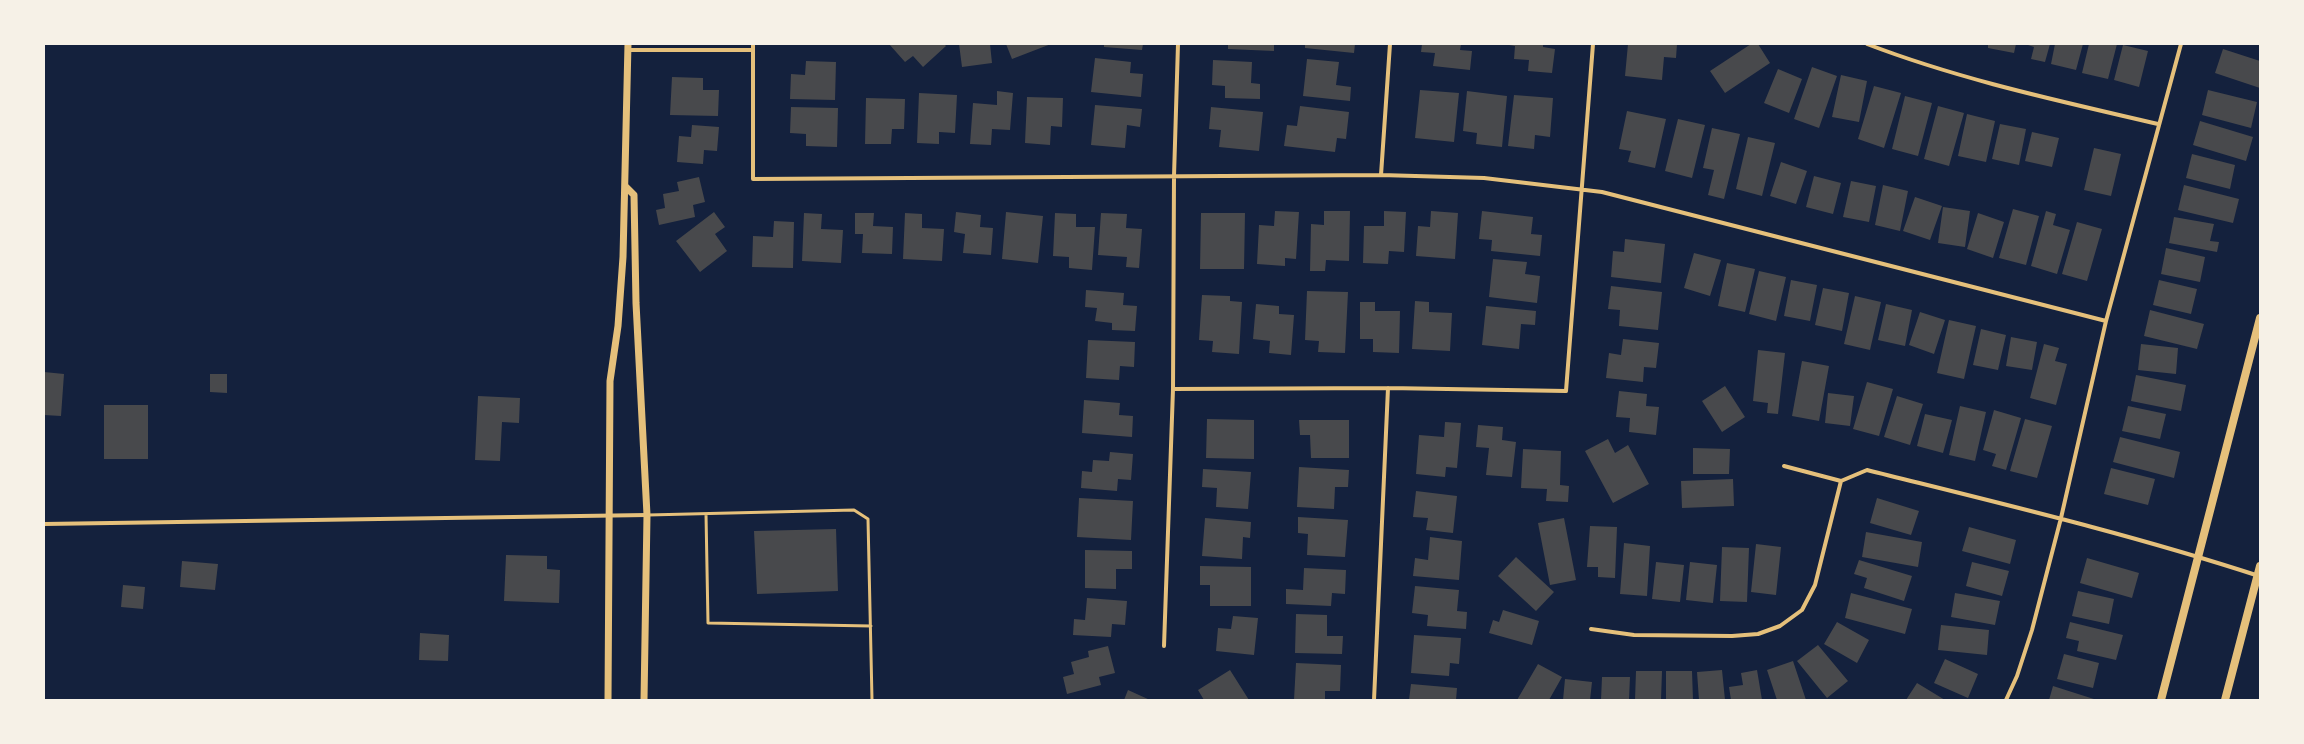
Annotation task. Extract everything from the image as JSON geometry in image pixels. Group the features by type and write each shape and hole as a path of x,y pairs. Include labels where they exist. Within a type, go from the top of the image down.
{"main road":[{"path":"2161,700 2260,318"},
{"path":"2225,700 2259,576 2260,566"}],"street":[{"path":"753,44 753,180 1381,175 1484,178 1582,189 1647,202 2106,321"},
{"path":"1164,646 1173,389 1174,176 1178,44"},
{"path":"1381,175 1390,44"},
{"path":"1173,389 1388,388 1566,391 1593,44"},
{"path":"1867,44 1902,57 1972,79 2158,124"},
{"path":"2006,700 2017,676 2032,630 2061,518 2106,321 2158,124 2181,44"},
{"path":"608,700 610,381 620,303 625,186 628,47 753,50"},
{"path":"625,186 634,195 636,303 647,515 644,700"},
{"path":"1374,700 1388,388"},
{"path":"1784,466 1841,481 1867,470 2061,518 2198,556 2259,576"},
{"path":"1591,629 1634,634 1732,636 1758,634 1780,626 1802,610 1815,585 1841,481"},
{"path":"44,524 647,515"}],"lane":[{"path":"647,515 854,510 868,519 872,700"},
{"path":"706,514 708,623 871,626"}],"building":[{"path":"889,44 944,44 946,46 923,67 913,56 905,62"},
{"path":"959,44 990,44 992,63 962,67"},
{"path":"1006,44 1051,44 1012,59"},
{"path":"1104,44 1143,44 1142,50 1104,47"},
{"path":"1228,44 1274,44 1274,51 1228,49"},
{"path":"1305,44 1355,44 1354,53 1305,48"},
{"path":"1422,44 1461,44 1460,50 1472,51 1470,70 1433,66 1435,53 1421,52"},
{"path":"1503,44 1543,44 1543,47 1555,49 1552,73 1528,71 1529,60 1514,59 1515,46"},
{"path":"1628,44 1677,44 1676,58 1664,57 1662,80 1625,76"},
{"path":"1751,44 1758,44 1770,63 1725,93 1710,71"},
{"path":"1988,44 2016,44 2014,53 1988,48"},
{"path":"2025,44 2050,44 2045,62 2031,59 2034,47"},
{"path":"2055,44 2083,44 2076,70 2051,64"},
{"path":"2089,44 2117,44 2108,79 2082,73"},
{"path":"2123,45 2148,51 2139,87 2114,80"},
{"path":"2223,49 2260,61 2260,88 2215,73"},
{"path":"1095,58 1131,62 1130,73 1143,74 1141,97 1091,92"},
{"path":"1307,59 1339,62 1336,85 1351,87 1350,101 1303,96"},
{"path":"1213,60 1252,62 1251,83 1260,84 1260,99 1225,98 1225,86 1212,85"},
{"path":"806,61 836,62 835,100 790,99 791,74 805,75"},
{"path":"1812,67 1837,76 1819,128 1794,119"},
{"path":"1778,69 1802,79 1789,113 1764,103"},
{"path":"1841,75 1867,81 1859,122 1832,117"},
{"path":"672,77 703,78 703,90 719,90 718,116 670,115"},
{"path":"1874,86 1901,93 1884,148 1858,139"},
{"path":"1420,90 1459,93 1454,142 1415,138"},
{"path":"2208,90 2257,102 2251,128 2202,115"},
{"path":"997,91 1013,93 1010,130 992,129 991,145 970,144 973,103 997,105"},
{"path":"1467,91 1507,96 1502,147 1476,144 1477,133 1463,131"},
{"path":"919,93 957,95 955,133 939,132 939,144 917,143"},
{"path":"1514,95 1553,98 1550,137 1535,135 1534,149 1508,146"},
{"path":"1905,96 1932,103 1918,156 1892,149"},
{"path":"1027,97 1063,98 1062,127 1051,126 1050,145 1025,143"},
{"path":"866,98 905,99 904,129 892,129 891,144 865,144"},
{"path":"1095,105 1142,109 1140,127 1127,125 1125,148 1091,145"},
{"path":"1300,106 1349,112 1346,139 1337,138 1335,152 1284,146 1287,125 1297,126"},
{"path":"1938,106 1964,113 1949,166 1924,159"},
{"path":"791,107 838,108 837,147 806,146 806,134 790,133"},
{"path":"1211,107 1263,112 1259,151 1219,147 1221,130 1209,129"},
{"path":"1627,111 1666,119 1655,168 1628,162 1631,151 1619,149"},
{"path":"1967,114 1995,121 1986,162 1958,156"},
{"path":"1678,119 1705,125 1692,178 1665,171"},
{"path":"2200,121 2253,137 2246,161 2193,145"},
{"path":"2000,124 2026,129 2019,165 1992,159"},
{"path":"692,125 719,127 717,151 704,150 703,164 677,162 679,136 691,137"},
{"path":"1712,128 1740,134 1724,199 1708,195 1714,170 1703,168"},
{"path":"2032,132 2059,138 2052,167 2025,161"},
{"path":"1748,137 1775,143 1762,196 1736,189"},
{"path":"2094,148 2121,154 2111,196 2084,190"},
{"path":"2192,154 2235,165 2230,189 2186,178"},
{"path":"1781,162 1807,171 1796,204 1770,196"},
{"path":"1814,176 1841,183 1833,214 1806,207"},
{"path":"699,177 705,202 693,205 695,217 659,225 656,210 665,208 663,194 679,191 677,182"},
{"path":"1851,181 1876,186 1869,222 1843,217"},
{"path":"1883,185 1908,191 1900,231 1875,225"},
{"path":"2184,185 2239,199 2233,223 2178,210"},
{"path":"1915,197 1942,206 1930,240 1903,231"},
{"path":"1943,207 1970,211 1965,247 1938,243"},
{"path":"2013,209 2039,216 2026,265 1999,258"},
{"path":"1275,211 1299,212 1296,259 1285,258 1285,266 1257,264 1259,225 1274,226"},
{"path":"1324,211 1350,211 1349,261 1326,260 1325,271 1310,271 1311,224 1324,225"},
{"path":"1384,211 1406,212 1404,252 1389,251 1388,264 1363,263 1364,226 1384,226"},
{"path":"1431,211 1458,213 1455,259 1416,256 1418,226 1430,227"},
{"path":"1482,211 1533,217 1531,234 1542,235 1540,256 1491,251 1492,240 1479,239"},
{"path":"2046,211 2056,214 2053,225 2070,230 2057,274 2031,266"},
{"path":"714,212 725,227 715,234 727,251 700,272 676,241"},
{"path":"956,212 981,215 980,227 993,228 991,255 963,253 965,234 954,232"},
{"path":"1006,212 1043,216 1038,263 1002,259"},
{"path":"804,213 822,214 821,229 843,230 841,263 802,261"},
{"path":"855,213 874,213 873,226 893,227 892,254 862,253 863,234 855,234"},
{"path":"905,213 922,214 922,228 944,229 942,261 903,259"},
{"path":"1055,213 1076,214 1076,227 1095,227 1092,270 1069,268 1069,257 1053,256"},
{"path":"1101,213 1127,214 1126,228 1142,229 1139,268 1126,267 1127,257 1098,255"},
{"path":"1201,213 1245,213 1244,269 1200,269"},
{"path":"1978,213 2004,222 1993,258 1967,249"},
{"path":"2174,217 2214,224 2210,241 2219,242 2217,252 2169,243"},
{"path":"774,221 794,222 793,268 752,267 753,236 773,237"},
{"path":"2077,222 2102,229 2087,281 2062,274"},
{"path":"1625,239 1665,244 1661,283 1611,277 1613,251 1624,252"},
{"path":"2166,248 2205,257 2200,282 2161,274"},
{"path":"1694,253 1721,260 1710,296 1684,288"},
{"path":"1493,259 1527,262 1525,274 1540,276 1537,303 1489,297"},
{"path":"1727,263 1755,269 1745,312 1718,306"},
{"path":"1759,271 1786,277 1776,321 1749,314"},
{"path":"1791,280 1817,285 1810,321 1784,316"},
{"path":"2159,280 2197,289 2191,314 2153,305"},
{"path":"1611,286 1662,292 1658,330 1619,326 1620,310 1608,309"},
{"path":"1823,288 1849,293 1842,331 1815,325"},
{"path":"1086,290 1124,293 1123,305 1137,306 1135,331 1112,330 1112,323 1095,321 1097,308 1085,307"},
{"path":"1307,291 1348,292 1345,353 1318,352 1319,341 1305,340"},
{"path":"1202,295 1230,296 1230,301 1242,302 1239,354 1212,352 1213,341 1199,340"},
{"path":"1855,296 1881,302 1870,350 1844,344"},
{"path":"1415,301 1429,302 1429,312 1452,313 1450,351 1412,349"},
{"path":"1360,302 1375,302 1375,311 1400,311 1399,353 1373,352 1373,339 1360,339"},
{"path":"1256,304 1279,306 1279,314 1294,315 1291,355 1269,353 1270,341 1253,339"},
{"path":"1886,304 1912,310 1905,346 1878,340"},
{"path":"1486,306 1536,311 1535,325 1521,324 1519,349 1482,345"},
{"path":"2150,310 2204,324 2197,349 2144,336"},
{"path":"1920,312 1945,320 1934,354 1909,345"},
{"path":"1949,320 1976,326 1964,379 1937,373"},
{"path":"1981,329 2006,335 1998,370 1973,365"},
{"path":"2011,337 2037,342 2032,370 2006,366"},
{"path":"1623,339 1659,343 1656,368 1644,367 1643,382 1606,378 1609,353 1621,355"},
{"path":"1088,340 1135,342 1134,367 1120,366 1119,380 1086,378"},
{"path":"2044,344 2059,348 2055,361 2067,364 2056,405 2030,398"},
{"path":"2141,344 2178,348 2176,374 2138,370"},
{"path":"1758,350 1785,353 1778,414 1767,413 1768,403 1753,401"},
{"path":"1802,361 1829,366 1819,421 1792,416"},
{"path":"44,372 64,374 61,416 44,415"},
{"path":"210,374 227,374 227,393 210,392"},
{"path":"2136,375 2186,385 2181,411 2131,401"},
{"path":"1867,382 1893,389 1879,436 1853,429"},
{"path":"1725,386 1745,417 1722,432 1702,401"},
{"path":"1619,391 1647,394 1646,406 1659,407 1656,435 1629,432 1630,418 1616,417"},
{"path":"1828,393 1854,396 1850,426 1825,423"},
{"path":"478,396 520,398 519,423 502,422 500,461 475,460"},
{"path":"1897,396 1923,404 1910,445 1884,437"},
{"path":"1084,400 1120,403 1119,415 1133,416 1132,437 1082,433"},
{"path":"104,405 148,405 148,459 104,459"},
{"path":"1960,406 1986,412 1975,461 1949,455"},
{"path":"2128,406 2166,414 2160,439 2122,431"},
{"path":"1994,410 2021,418 2006,470 1992,466 1996,454 1983,450"},
{"path":"1925,414 1952,420 1943,453 1917,446"},
{"path":"1207,419 1254,420 1254,459 1206,458"},
{"path":"2025,419 2052,426 2037,478 2010,471"},
{"path":"1299,420 1349,420 1349,458 1311,458 1310,435 1300,435"},
{"path":"1445,422 1461,423 1457,468 1446,467 1445,477 1416,474 1419,435 1444,437"},
{"path":"1478,425 1503,427 1502,440 1516,442 1512,477 1486,475 1489,448 1476,447"},
{"path":"2120,437 2180,452 2174,478 2113,462"},
{"path":"1608,439 1615,453 1628,445 1649,484 1613,503 1585,451"},
{"path":"1693,448 1730,449 1729,474 1693,474"},
{"path":"1523,449 1561,451 1560,485 1569,486 1568,502 1546,501 1547,489 1521,488"},
{"path":"1110,452 1133,454 1131,480 1118,479 1117,491 1081,488 1082,471 1092,472 1093,460 1109,461"},
{"path":"1299,467 1349,470 1348,487 1335,487 1334,509 1297,507"},
{"path":"2111,468 2155,479 2148,505 2104,494"},
{"path":"1203,469 1251,472 1248,509 1216,507 1217,488 1202,487"},
{"path":"1733,479 1734,506 1682,508 1681,481"},
{"path":"1416,491 1457,496 1453,533 1426,530 1428,518 1413,517"},
{"path":"1079,498 1133,501 1131,540 1077,537"},
{"path":"1877,498 1919,511 1911,535 1870,523"},
{"path":"1298,517 1348,520 1345,557 1307,555 1308,534 1298,533"},
{"path":"1205,518 1251,522 1250,538 1243,537 1242,559 1202,556"},
{"path":"1564,518 1576,580 1550,585 1538,523"},
{"path":"1590,526 1617,527 1615,578 1598,577 1598,567 1587,567"},
{"path":"1969,527 2016,540 2010,564 1962,551"},
{"path":"836,529 838,591 757,594 754,531"},
{"path":"1866,532 1922,542 1918,567 1862,557"},
{"path":"1430,537 1462,541 1459,580 1413,576 1415,558 1428,560"},
{"path":"1624,543 1650,546 1647,596 1620,594"},
{"path":"1756,544 1781,547 1776,595 1751,592"},
{"path":"1722,547 1749,548 1747,602 1720,601"},
{"path":"1085,550 1132,551 1132,569 1116,569 1116,589 1085,588"},
{"path":"506,555 547,556 547,569 560,570 559,603 504,601"},
{"path":"1516,557 1554,592 1536,611 1498,576"},
{"path":"2087,558 2139,573 2132,598 2080,583"},
{"path":"1859,560 1912,576 1904,601 1864,588 1867,578 1854,574"},
{"path":"182,561 218,564 215,590 180,587"},
{"path":"1656,562 1684,565 1680,602 1652,599"},
{"path":"1690,562 1717,565 1713,603 1686,600"},
{"path":"1972,562 2009,571 2002,596 1966,586"},
{"path":"1200,566 1251,567 1251,606 1210,606 1210,585 1200,585"},
{"path":"1304,568 1346,570 1345,594 1332,593 1331,606 1286,604 1286,589 1303,590"},
{"path":"123,585 145,587 143,609 121,607"},
{"path":"1415,586 1459,590 1457,611 1467,612 1466,629 1427,626 1428,615 1412,613"},
{"path":"2078,591 2114,599 2109,624 2072,616"},
{"path":"1851,593 1912,609 1905,634 1845,618"},
{"path":"1955,593 2000,601 1995,625 1951,617"},
{"path":"1087,598 1127,601 1125,625 1112,624 1111,637 1073,635 1074,619 1085,620"},
{"path":"1503,610 1539,621 1532,645 1489,633 1493,620 1499,622"},
{"path":"1296,614 1327,615 1327,636 1343,636 1342,654 1295,653"},
{"path":"1233,616 1258,618 1254,655 1216,651 1218,628 1231,629"},
{"path":"1837,622 1869,640 1857,663 1824,644"},
{"path":"2070,622 2123,635 2116,660 2077,651 2079,641 2066,638"},
{"path":"1941,625 1989,630 1987,655 1938,650"},
{"path":"420,633 449,635 448,661 419,660"},
{"path":"1414,635 1461,638 1459,664 1450,663 1449,676 1411,673"},
{"path":"1818,645 1848,681 1827,698 1797,661"},
{"path":"1108,646 1115,673 1099,677 1101,685 1067,694 1063,677 1074,674 1071,662 1089,657 1088,651"},
{"path":"2064,654 2099,663 2093,688 2057,679"},
{"path":"1945,659 1978,674 1968,698 1934,683"},
{"path":"1793,661 1806,700 1777,700 1767,670"},
{"path":"1296,663 1341,665 1340,691 1325,691 1325,700 1294,700"},
{"path":"1538,664 1562,677 1549,700 1517,700"},
{"path":"1230,670 1249,700 1204,700 1198,690"},
{"path":"1722,670 1725,700 1699,700 1697,672"},
{"path":"1757,670 1762,700 1731,700 1729,687 1743,685 1741,673"},
{"path":"1636,671 1662,671 1661,700 1635,700"},
{"path":"1666,671 1692,671 1693,700 1666,700"},
{"path":"1602,677 1630,677 1629,700 1601,700"},
{"path":"1565,679 1592,682 1590,700 1563,700"},
{"path":"1917,683 1945,700 1906,700"},
{"path":"1411,684 1457,688 1456,700 1409,700"},
{"path":"2053,686 2097,700 2049,700"},
{"path":"1128,690 1150,700 1124,700"}]}
